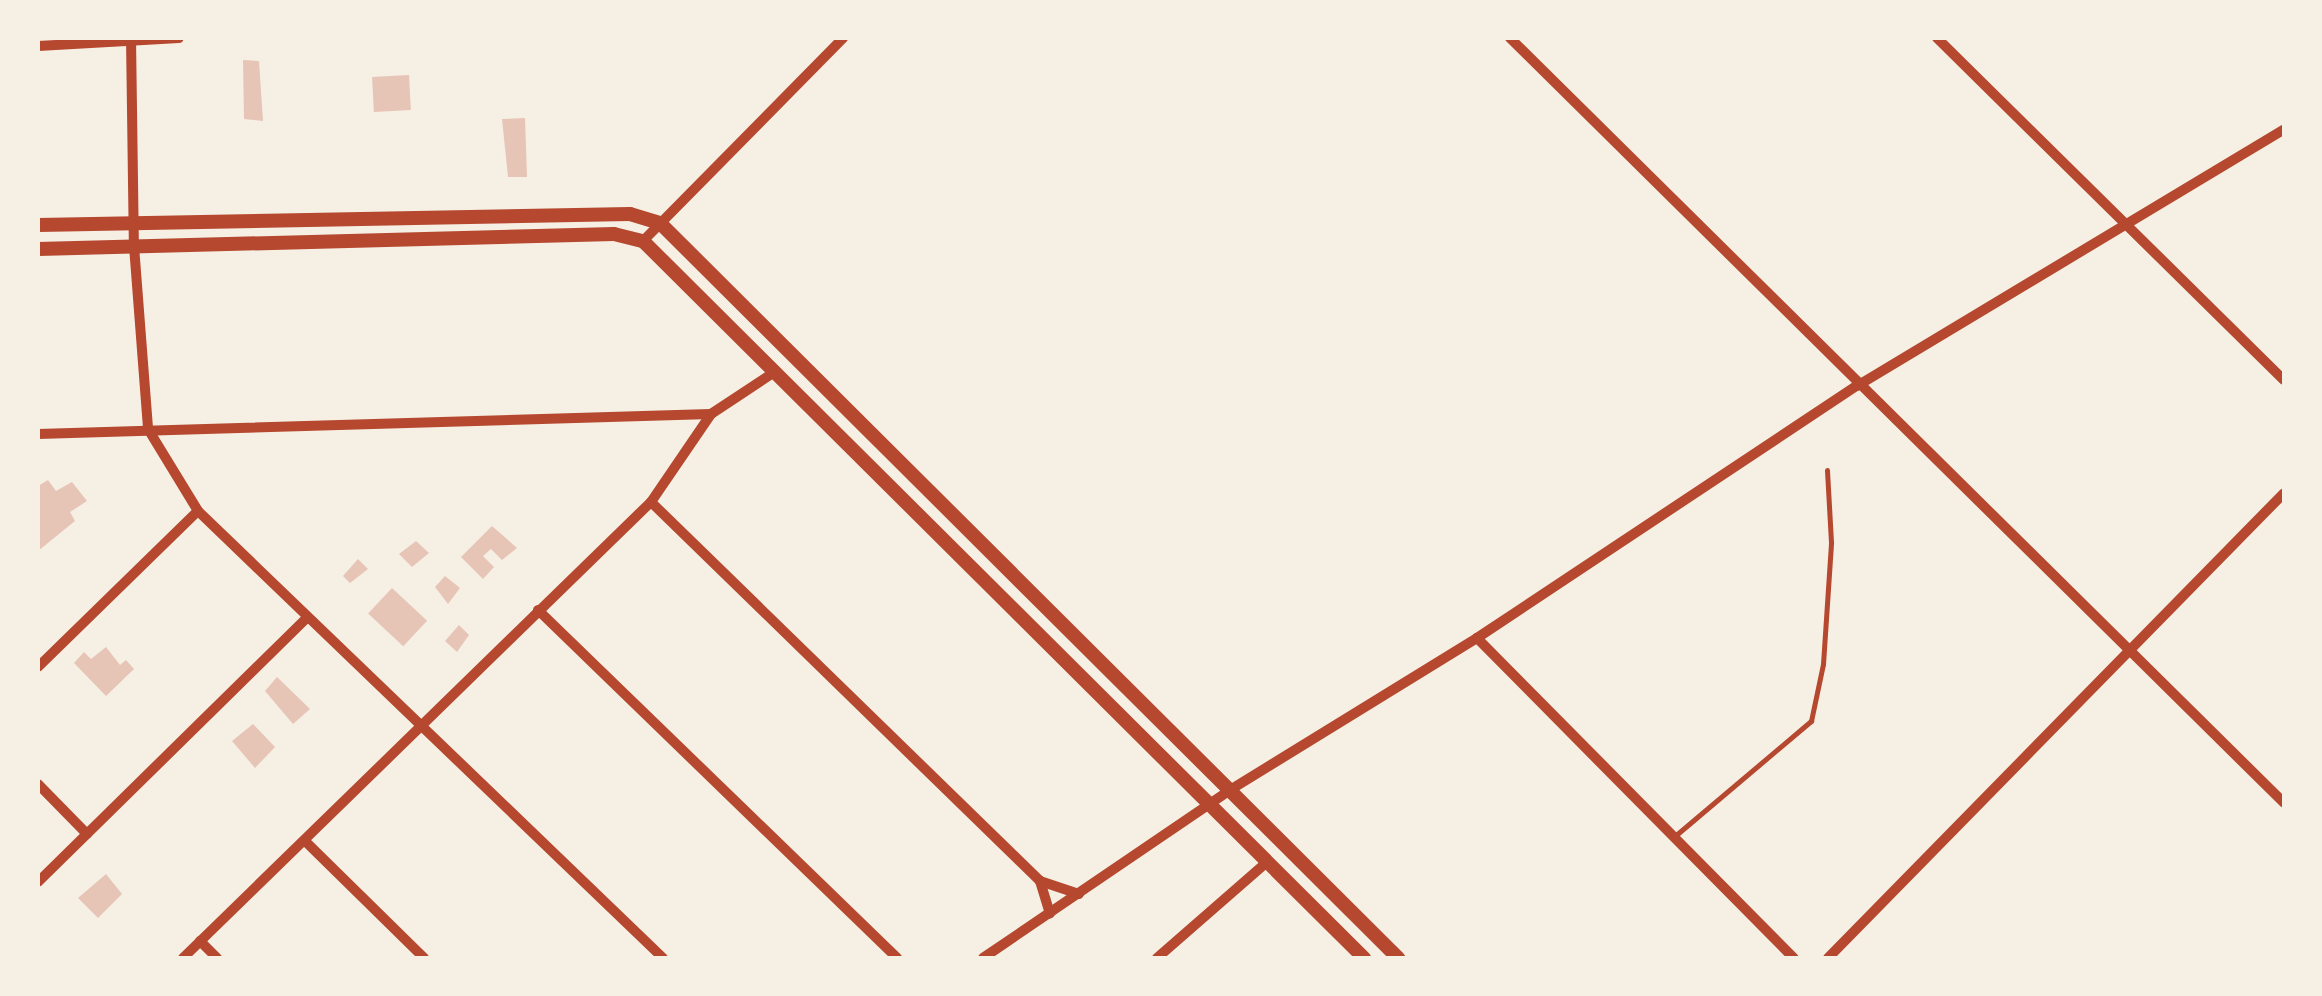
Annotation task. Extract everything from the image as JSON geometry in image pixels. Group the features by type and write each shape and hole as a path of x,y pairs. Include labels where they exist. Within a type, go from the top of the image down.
{"street":[{"path":"38,46 179,38"},
{"path":"643,241 844,38"},
{"path":"1510,38 2284,803"},
{"path":"1937,38 2284,380"},
{"path":"131,40 133,224 148,429 198,511 306,618 422,722 663,958"},
{"path":"983,958 1230,790 1477,638 1858,386 2284,129"},
{"path":"38,225 630,214 660,222 1398,958"},
{"path":"38,249 614,234 643,241 1364,958"},
{"path":"184,958 651,502 711,414 776,371"},
{"path":"38,434 711,414"},
{"path":"1828,958 2284,494"},
{"path":"651,502 1040,880 1079,894"},
{"path":"38,668 198,511"},
{"path":"538,610 897,958"},
{"path":"38,882 306,618"},
{"path":"1477,638 1794,958"},
{"path":"38,784 87,834"},
{"path":"306,841 424,958"},
{"path":"1157,958 1267,862"},
{"path":"1040,880 1050,914"},
{"path":"200,941 217,958"}],"lane":[{"path":"1674,837 1811,721 1820,682 1831,542 1827,470"}],"building":[{"path":"243,60 259,61 263,121 244,119"},
{"path":"409,75 411,110 374,112 372,77"},
{"path":"525,118 527,177 508,177 502,119"},
{"path":"48,480 56,491 72,482 87,501 70,512 75,521 38,551 38,486"},
{"path":"492,526 517,548 502,560 491,549 483,556 494,567 483,579 461,557"},
{"path":"416,541 429,553 412,567 399,554"},
{"path":"358,559 368,569 350,583 343,576"},
{"path":"445,576 460,588 448,604 435,587"},
{"path":"392,588 427,621 403,646 368,614"},
{"path":"459,625 469,635 457,652 445,641"},
{"path":"106,647 120,665 126,660 134,669 106,696 74,663 84,652 91,659"},
{"path":"277,677 310,709 293,724 265,691"},
{"path":"253,724 275,747 255,768 232,741"},
{"path":"106,874 122,894 98,918 78,898"}]}
